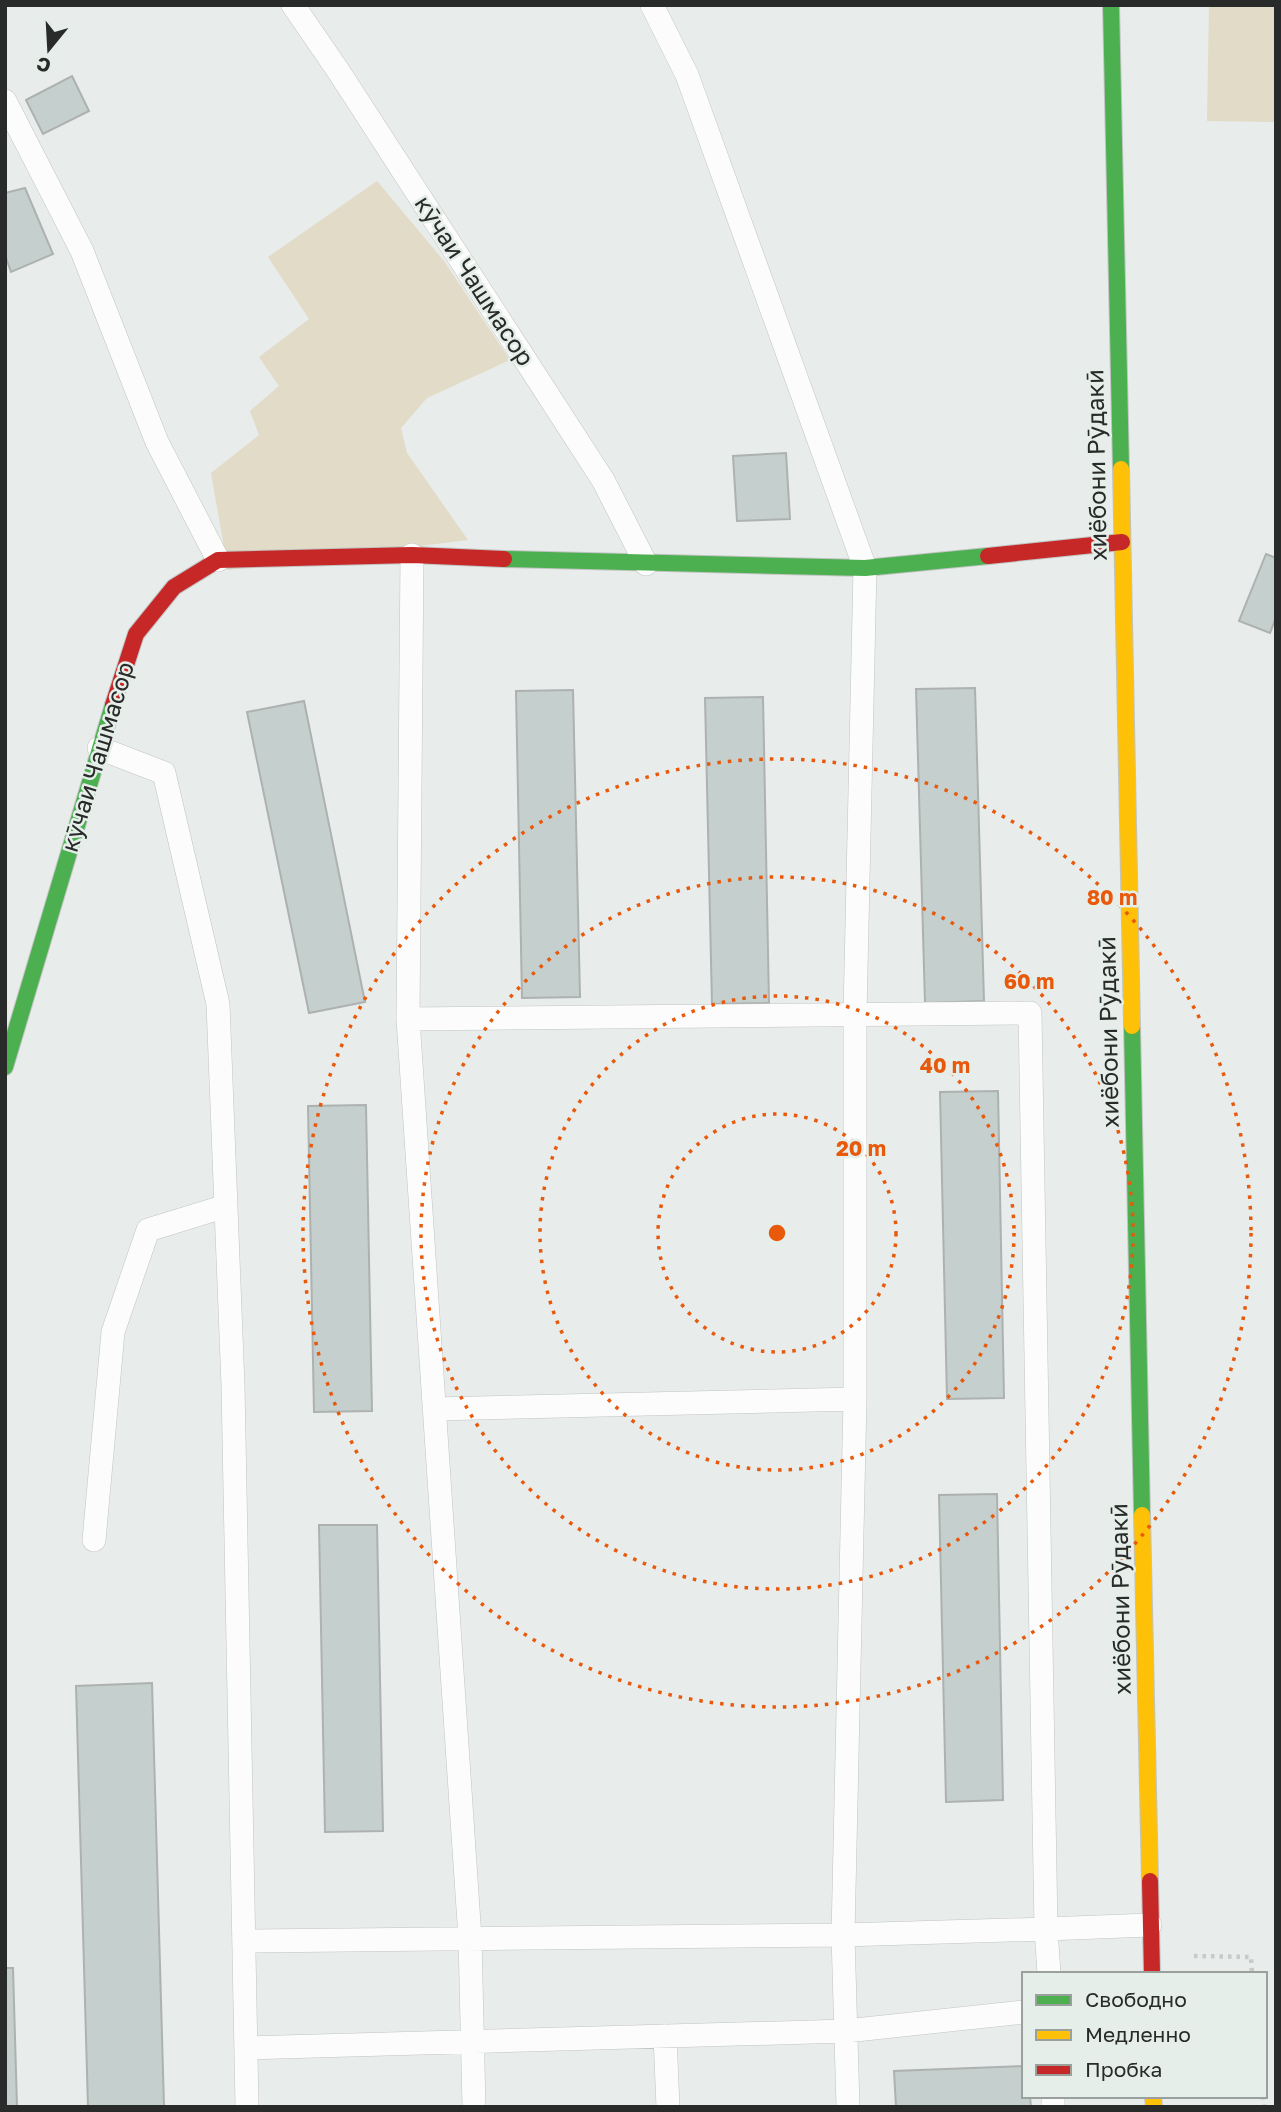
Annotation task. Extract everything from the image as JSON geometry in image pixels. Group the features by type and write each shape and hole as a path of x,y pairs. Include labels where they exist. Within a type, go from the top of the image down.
{"main road":[{"name":"хиёбони Рӯдакӣ","path":"1111,5 1152,1972"},
{"path":"218,560 412,555 646,564 865,568 1122,542"},
{"name":"кӯчаи Чашмасор","path":"5,1067 99,748 136,634 174,587 218,560"}],"lane":[{"name":"кӯчаи Чашмасор","path":"293,5 603,480 646,564"},
{"path":"653,5 687,75 865,568 855,1014 855,1399 843,1935 848,2107"},
{"path":"5,101 82,251 157,442 218,560"},
{"path":"412,555 408,1019 470,1938 474,2107"},
{"path":"99,748 164,773 218,1004 233,1386 247,2107"},
{"path":"5,985 29,989"},
{"path":"408,1019 1031,1013 1049,1972"},
{"path":"94,1540 114,1332 148,1230 226,1206"},
{"path":"435,1409 855,1399"},
{"path":"245,1941 843,1935 1150,1925"},
{"path":"246,2048 846,2031 1022,2012"},
{"path":"665,2036 668,2107"}],"path":[{"path":"1194,1956 1251,1957 1252,1972"}],"shaded area":[{"path":"1209,5 1276,5 1276,122 1207,121"},
{"path":"377,181 444,261 510,360 427,398 401,428 407,453 468,540 228,570 211,473 259,435 250,411 279,386 259,357 309,319 268,257"}],"building":[{"path":"72,76 89,111 43,134 26,100"},
{"path":"25,188 53,254 11,272 5,255 5,193"},
{"path":"786,453 790,519 737,521 733,456"},
{"path":"1266,554 1276,558 1276,617 1270,633 1239,621"},
{"path":"975,688 984,1001 925,1003 916,689"},
{"path":"573,690 580,997 522,998 516,691"},
{"path":"763,697 769,1003 712,1004 705,698"},
{"path":"304,701 365,1002 309,1013 247,712"},
{"path":"998,1091 1004,1398 947,1399 940,1092"},
{"path":"366,1105 372,1411 314,1412 308,1106"},
{"path":"997,1494 1003,1800 946,1802 939,1495"},
{"path":"319,1525 377,1525 383,1831 325,1832"},
{"path":"152,1683 164,2107 88,2107 76,1686"},
{"path":"5,1968 13,1968 17,2107 5,2107"},
{"path":"1022,2066 1022,2098 1030,2098 1031,2107 896,2107 894,2071"}],"traffic: fast":[{"path":"1111,5 1121,469"},
{"path":"504,559 865,568 988,556"},
{"path":"5,1067 113,705"},
{"path":"1132,1026 1142,1515"}],"traffic: slow":[{"path":"1121,469 1132,1026"},
{"path":"1142,1515 1150,1881"},
{"path":"1153,2098 1154,2107"}],"traffic: jam":[{"path":"988,556 1122,542"},
{"path":"113,705 136,634 174,587 218,560 412,555 504,559"},
{"path":"1150,1881 1152,1972"}]}
